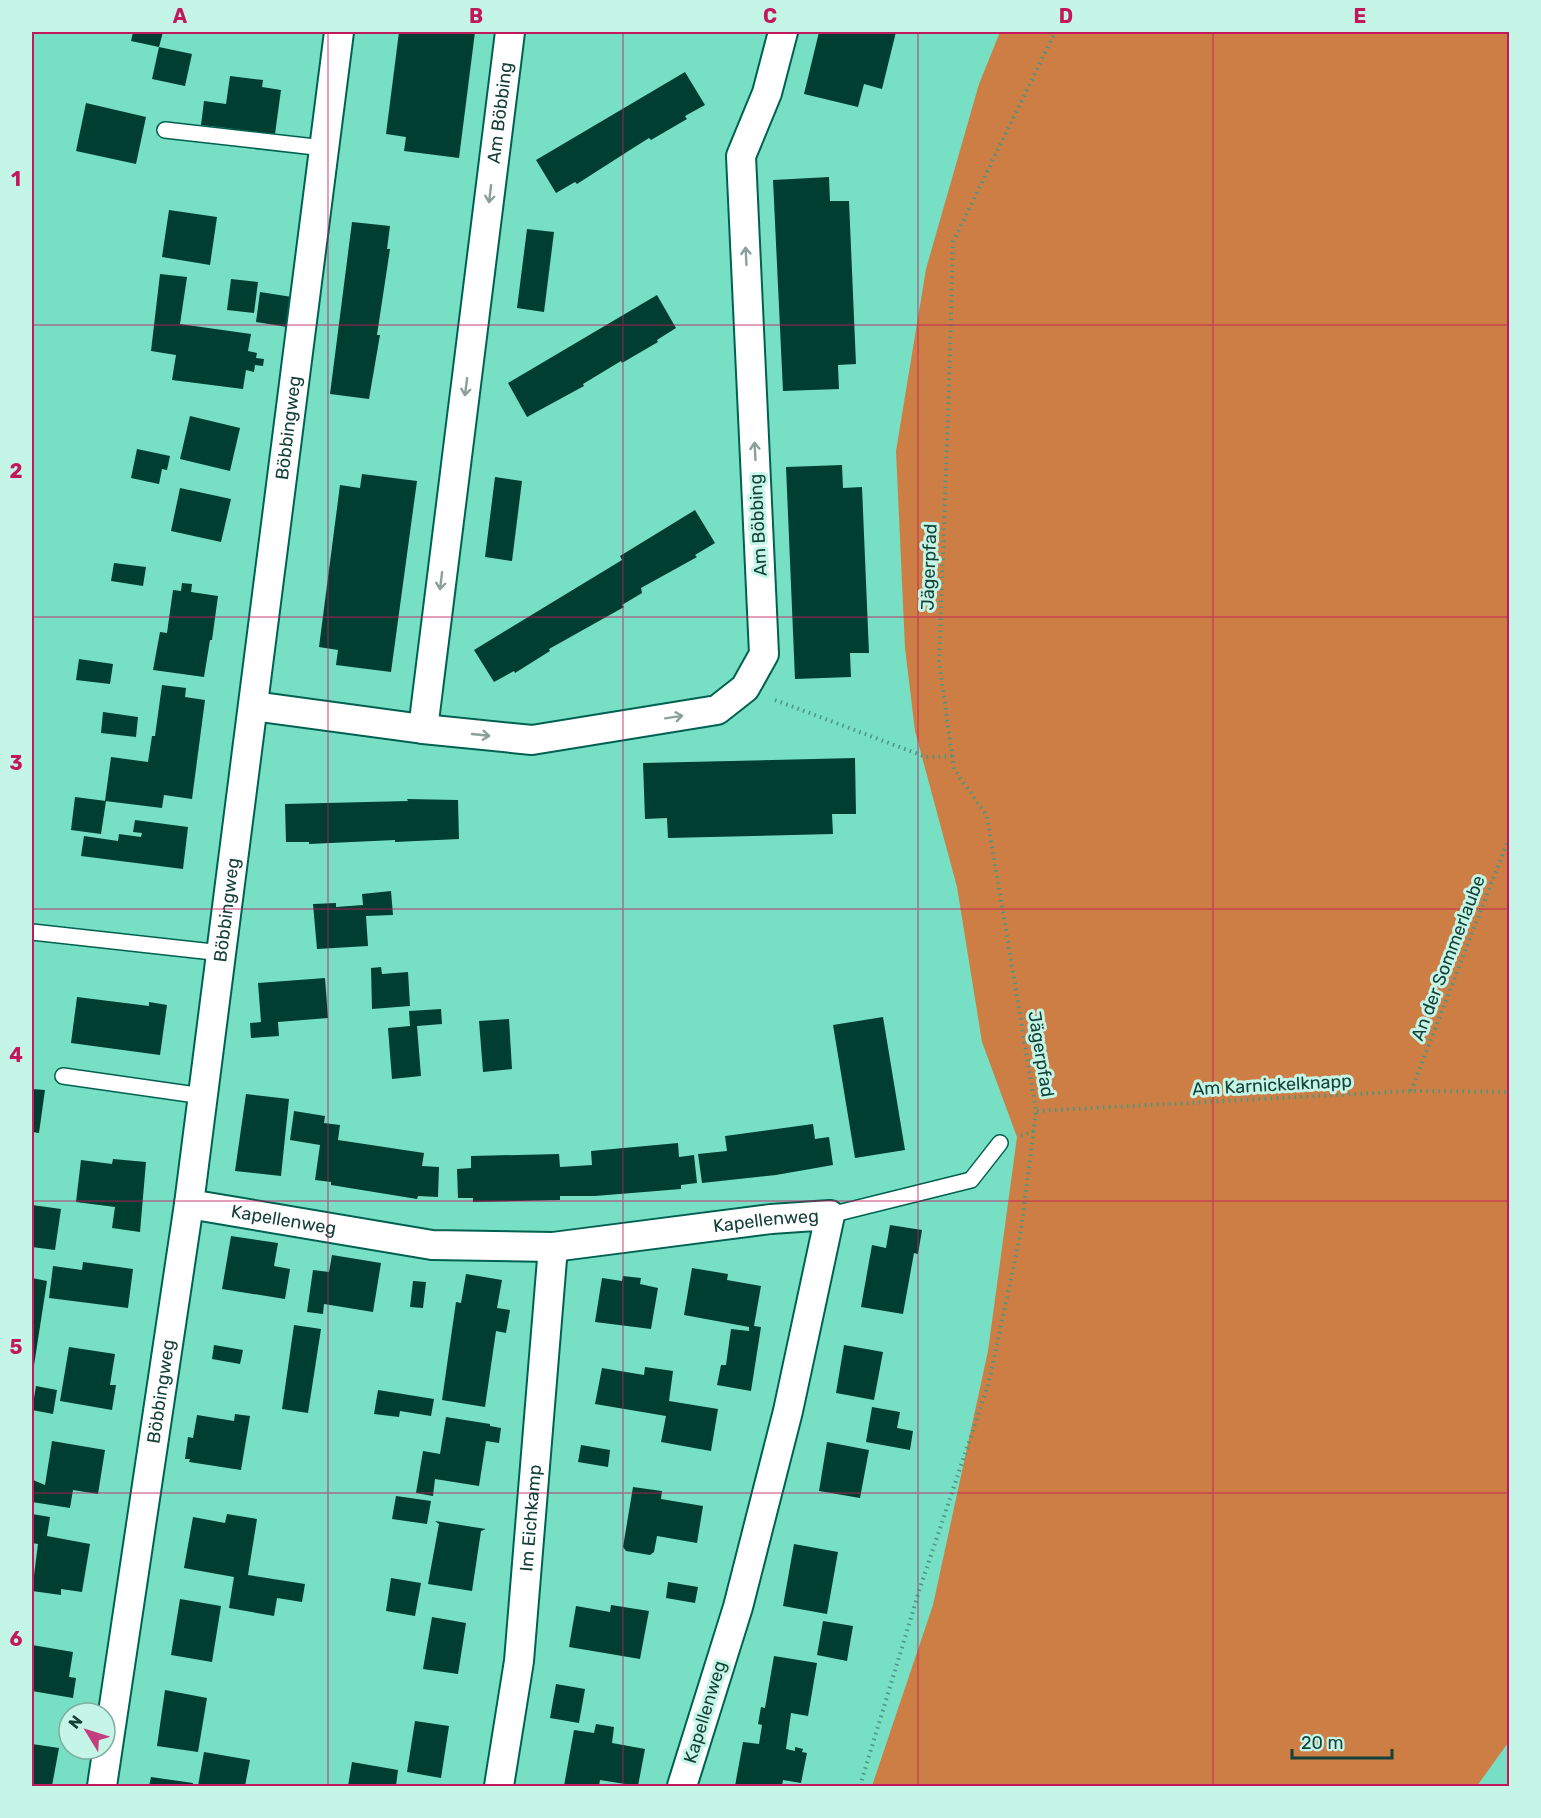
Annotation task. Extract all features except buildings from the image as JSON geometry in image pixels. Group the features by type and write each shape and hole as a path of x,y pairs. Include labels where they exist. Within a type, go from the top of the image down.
{"street":[{"name":"Böbbingweg","path":"102,1786 189,1204 339,32"},
{"name":"Am Böbbing","path":"423,729 510,32"},
{"name":"Am Böbbing","path":"254,706 423,729 532,740 717,710 745,688 764,654 741,156 767,93 783,32"},
{"name":"Kapellenweg","path":"189,1204 432,1245 553,1247 771,1219 830,1215 788,1411 741,1595 682,1786"},
{"name":"Im Eichkamp","path":"499,1786 519,1661 553,1247"}],"lane":[{"path":"165,130 324,148"},
{"path":"32,932 222,953"},
{"path":"63,1076 203,1096"},
{"path":"830,1215 970,1180 1000,1143"}],"path":[{"name":"Jägerpfad","path":"860,1786 919,1592 988,1382 1021,1231 1036,1111 987,816 954,769 939,662 952,242 1055,32"},
{"path":"745,688 926,757 952,756"},
{"name":"An der Sommerlaube","path":"1411,1091 1509,835"},
{"name":"Am Karnickelknapp","path":"1036,1111 1411,1091 1509,1092"}],"shaded area":[{"path":"1000,32 1509,32 1510,1740 1477,1786 872,1786 933,1605 988,1351 1017,1137 982,1042 957,887 915,731 905,648 896,451 926,269 979,84"}]}
